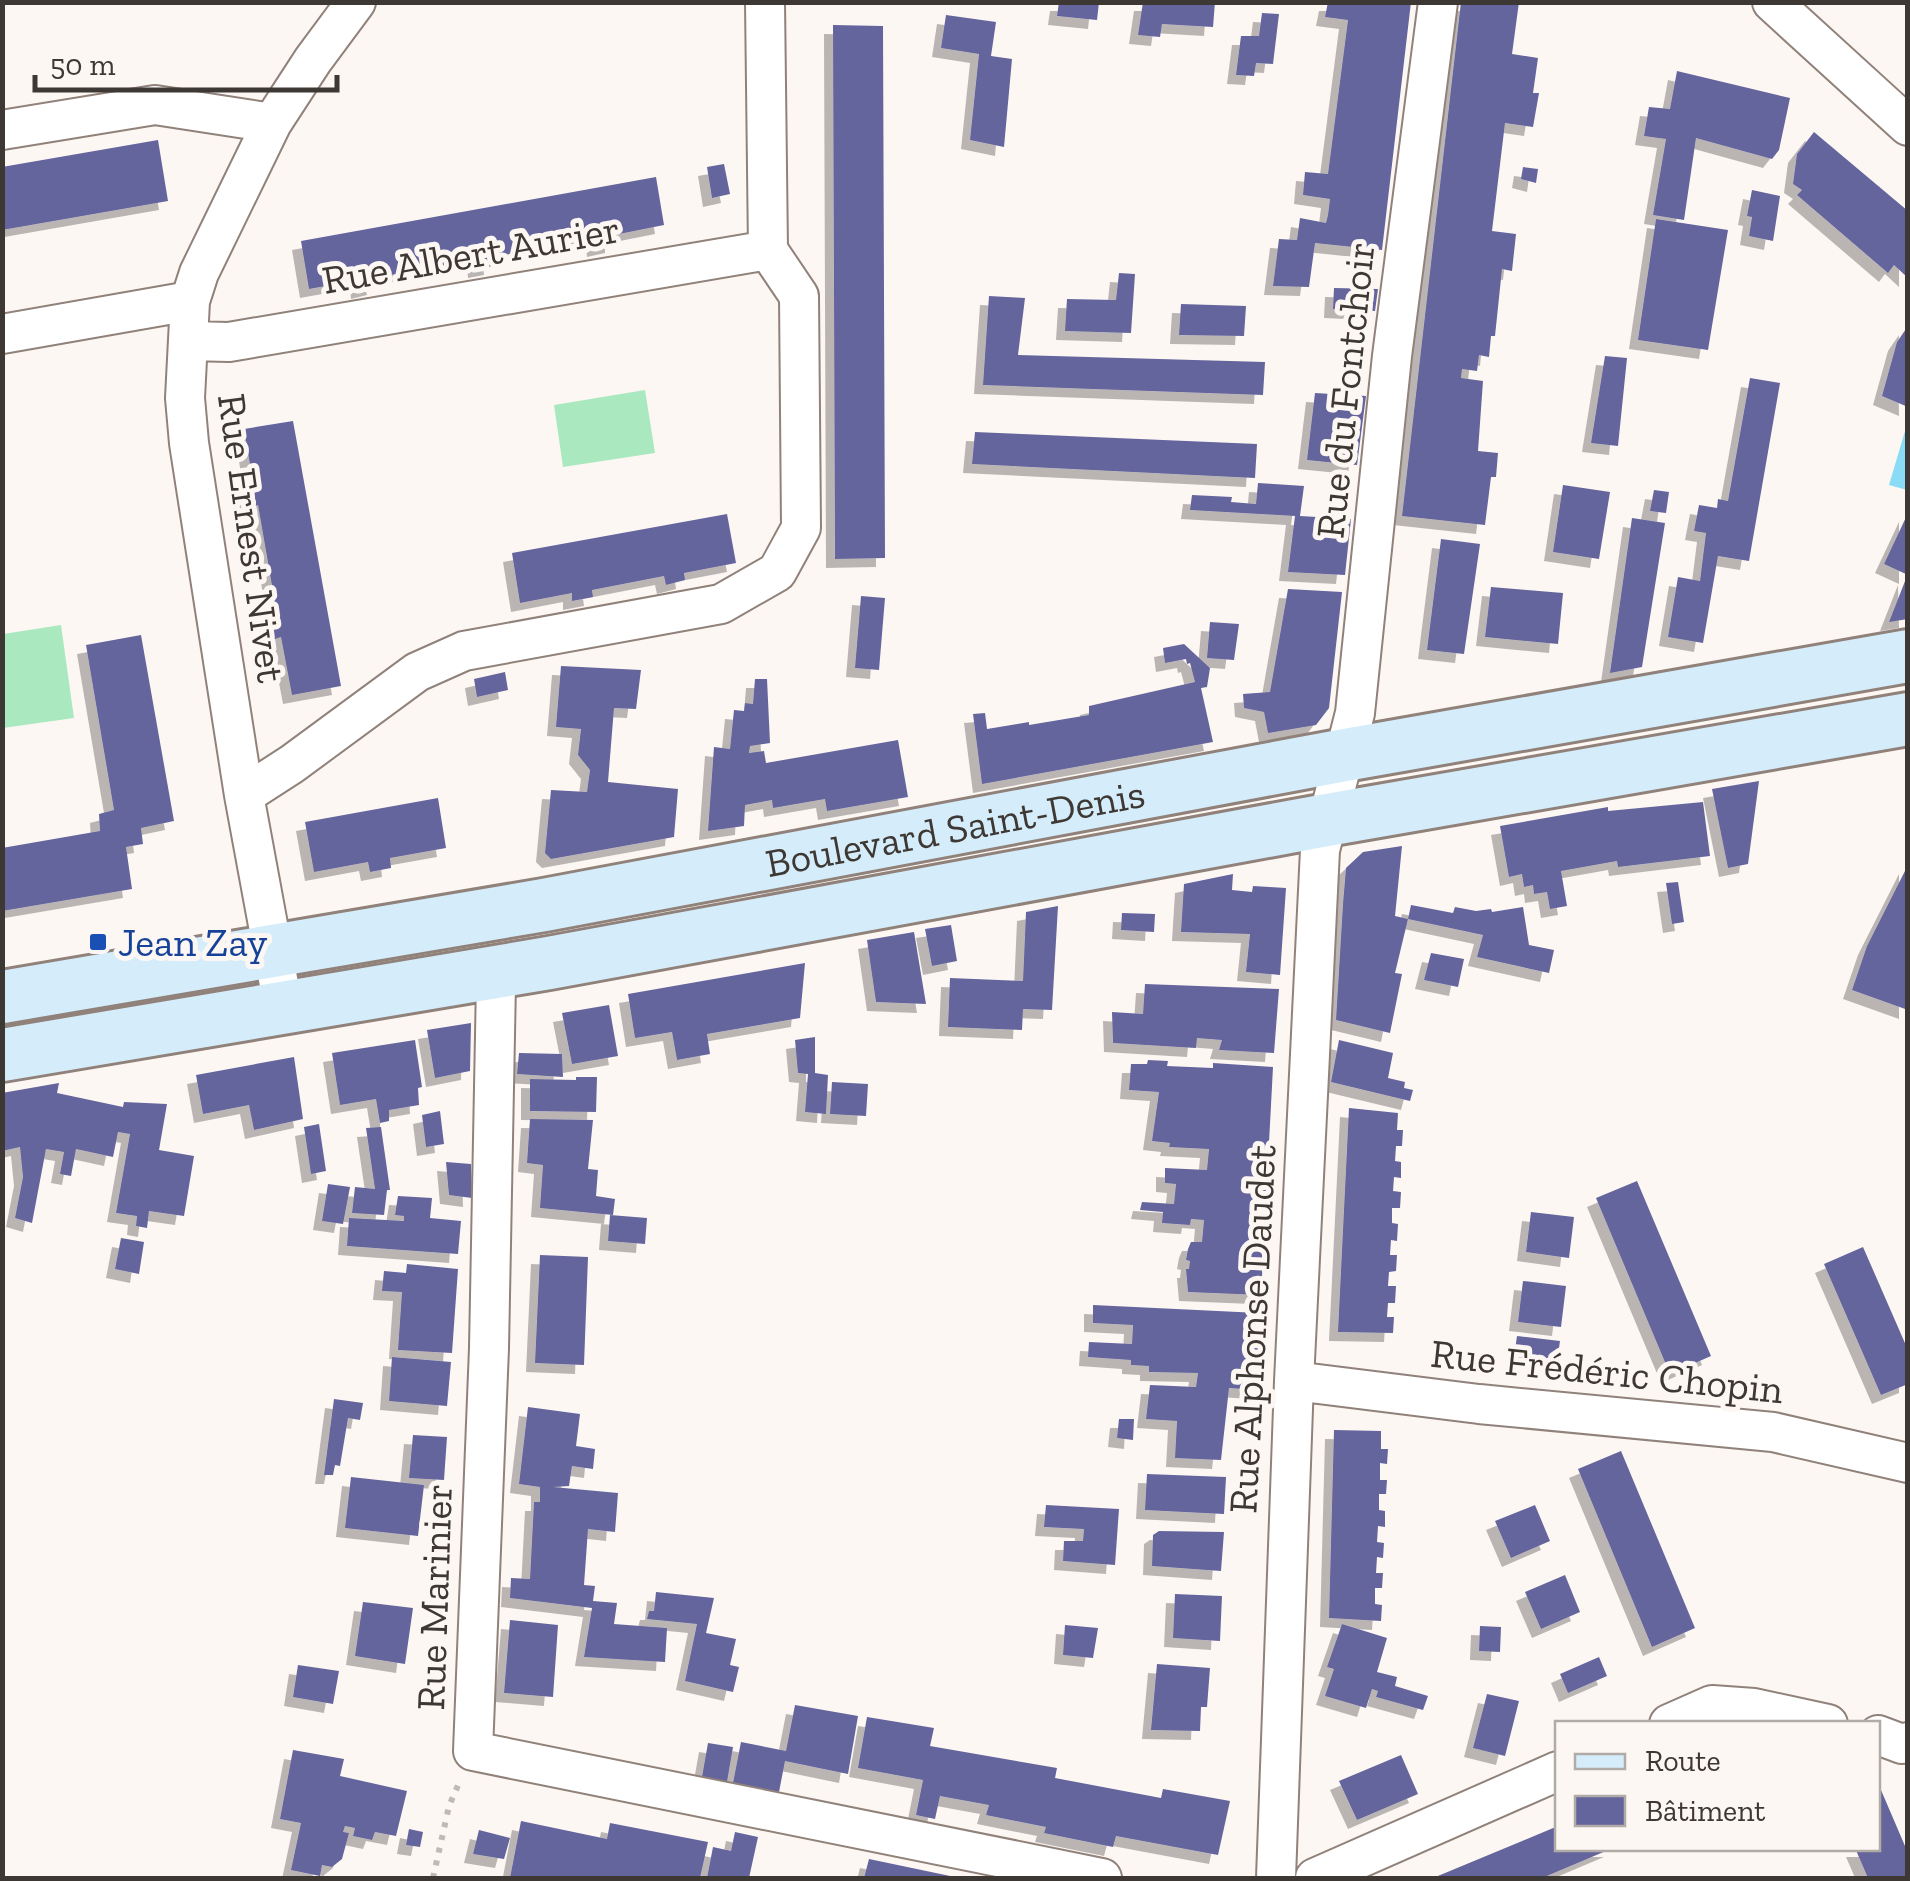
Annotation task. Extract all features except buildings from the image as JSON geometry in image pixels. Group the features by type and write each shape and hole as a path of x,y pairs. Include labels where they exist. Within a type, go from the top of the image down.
{"main road":[{"name":"Boulevard Saint-Denis","path":"2,1055 549,963 1908,656"},
{"name":"Boulevard Saint-Denis","path":"2,997 563,901 1336,787 1908,719"}],"street":[{"name":"Rue Ernest Nivet","path":"283,1006 244,795 189,443 185,398 190,301 198,273 272,123 356,2"},
{"path":"244,795 417,672 464,652 721,604 778,572 801,528 799,296 768,250 766,2"},
{"name":"Rue du Fontchoir","path":"1336,787 1356,713 1392,356 1438,2"},
{"path":"1772,2 1908,126"},
{"path":"2,130 155,104 272,123"},
{"name":"Rue Albert Aurier","path":"188,341 228,342 768,250"},
{"path":"2,334 190,301"},
{"name":"Rue Alphonse Daudet","path":"1276,1878 1294,1381 1320,850 1336,787"},
{"name":"Rue Marinier","path":"496,984 473,1751 1102,1878"},
{"name":"Rue Frédéric Chopin","path":"1294,1381 1479,1404 1773,1432 1908,1463"},
{"path":"1676,1721 1712,1706 1754,1708 1814,1721"},
{"path":"1315,1878 1555,1772"}],"path":[{"path":"433,1878 449,1806 473,1751"}],"green space":[{"path":"645,390 655,453 563,467 554,405"},
{"path":"61,625 74,718 3,728 3,634"}],"water":[{"path":"1908,431 1907,490 1889,485"}],"place":[{"name":"Jean Zay","path":"98,942"}]}
